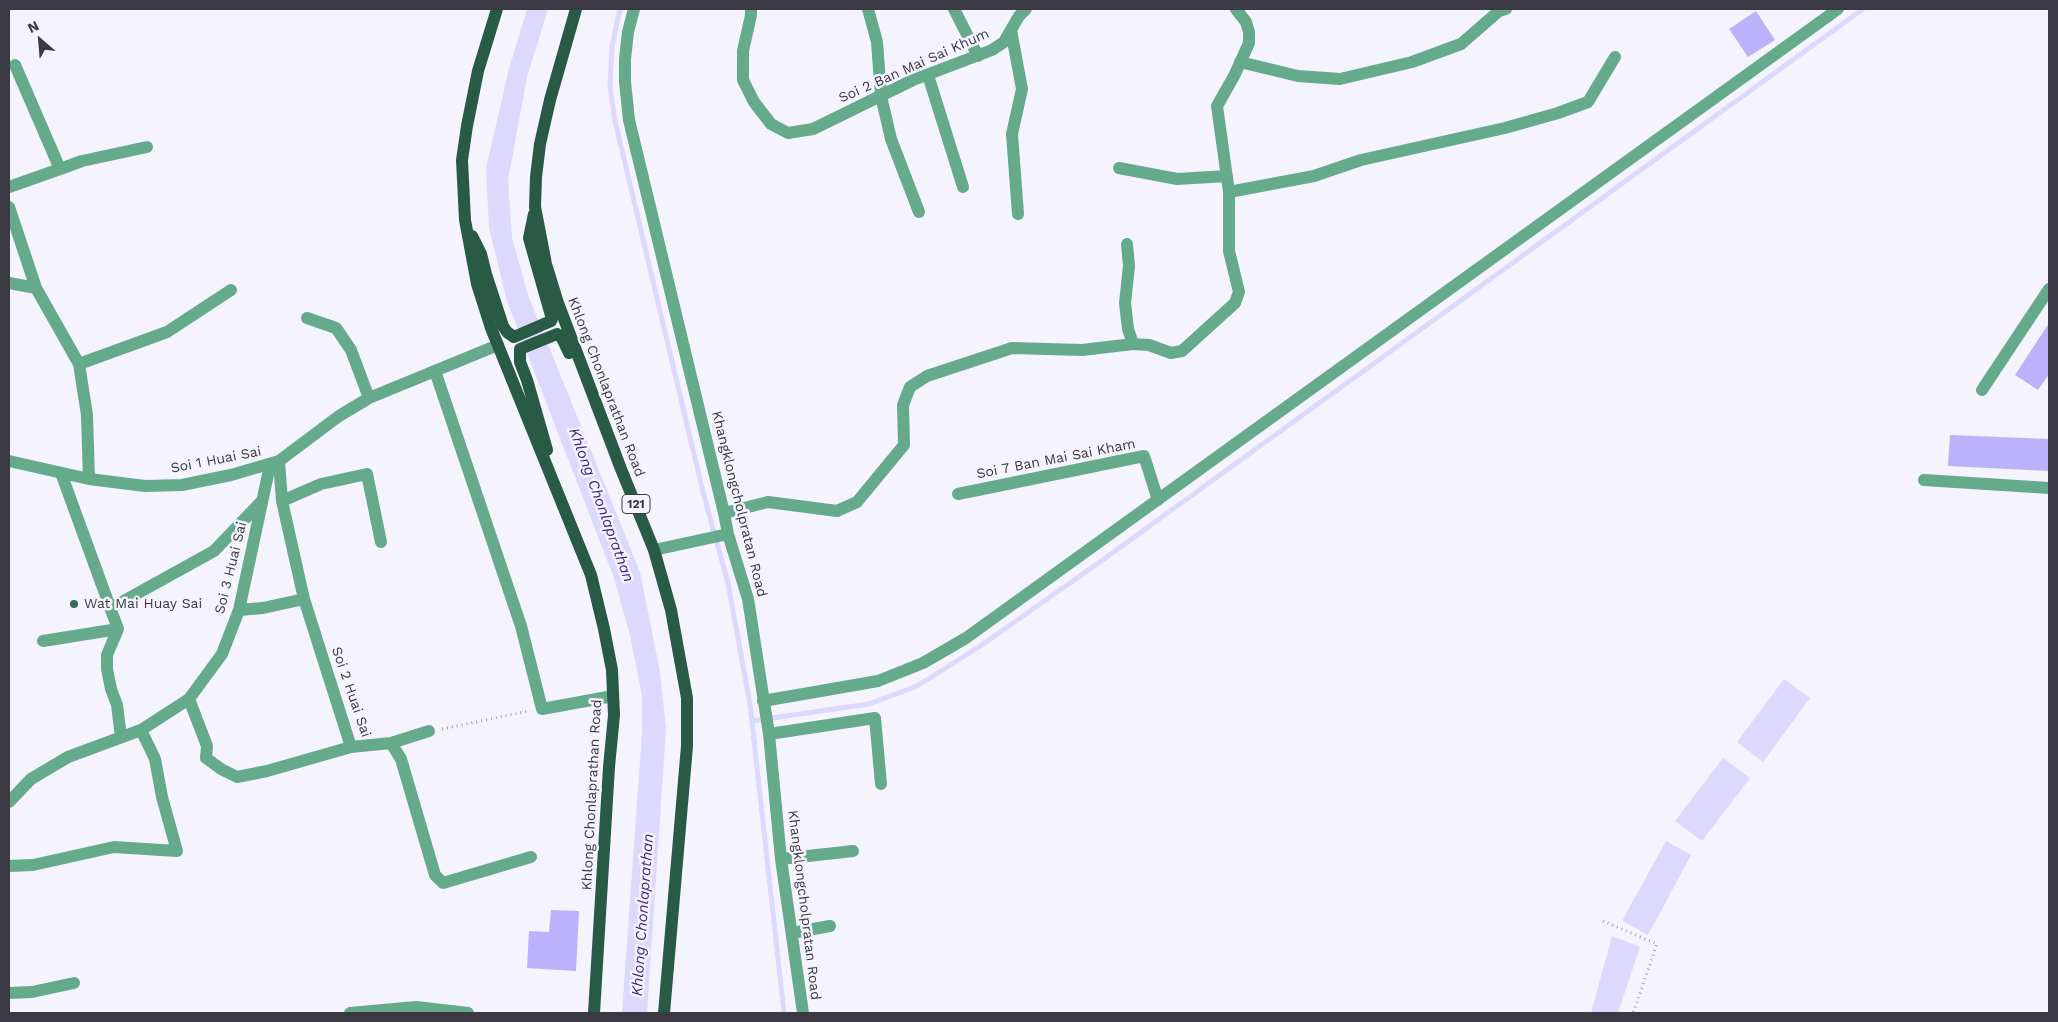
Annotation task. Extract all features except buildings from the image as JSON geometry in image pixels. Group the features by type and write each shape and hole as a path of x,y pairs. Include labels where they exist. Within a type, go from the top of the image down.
{"main road":[{"name":"Khlong Chonlaprathan Road","path":"498,9 478,72 467,126 462,160 465,220 477,284 498,345 590,576 604,629 612,670 614,715 609,767 594,1013"},
{"name":"Khlong Chonlaprathan Road","path":"576,9 550,100 540,144 535,207 546,264 558,303 654,550 671,610 687,698 687,746 664,1013"},
{"path":"535,207 529,238 551,315 552,328 562,338 621,469"},
{"path":"465,220 481,254 503,326 507,332 514,337 552,328"},
{"path":"552,328 520,349 520,362 545,441 555,487"}],"street":[{"name":"Khangklongcholpratan Road","path":"634,9 628,32 625,59 625,82 629,120 724,513 724,535 748,599 769,729 781,859 803,1013"},
{"name":"Soi 2 Ban Mai Sai Khum","path":"751,9 743,50 743,80 754,102 771,124 788,133 812,129 928,75 992,50 1004,42 1019,16 1026,9"},
{"path":"868,9 877,42 881,96 891,139 918,212"},
{"path":"954,9 978,56"},
{"path":"724,513 768,502 837,511 857,502 904,445 903,405 910,387 927,376 1012,348 1082,350 1133,344 1148,345 1171,354 1182,351 1235,304 1239,292 1229,251 1229,192 1217,106 1249,43 1249,32 1246,22 1236,9"},
{"path":"1240,62 1298,76 1340,79 1412,62 1460,44 1499,11 1506,9"},
{"path":"764,701 878,681 924,663 966,638 1838,9"},
{"path":"1011,30 1022,89 1012,134 1018,214"},
{"path":"1229,192 1314,176 1361,160 1505,128 1558,113 1588,102 1615,56"},
{"path":"15,65 60,169"},
{"path":"928,75 963,187"},
{"path":"9,187 82,161 147,147"},
{"path":"1119,168 1178,179 1227,176"},
{"path":"9,208 36,288 79,364 87,415 89,479"},
{"path":"1127,244 1128,266 1125,303 1128,329 1133,344"},
{"path":"9,283 36,288"},
{"path":"1982,390 2049,289"},
{"path":"79,364 167,332 230,290"},
{"path":"307,318 336,328 351,350 369,398"},
{"name":"Soi 1 Huai Sai","path":"9,461 89,479 145,486 182,485 275,463 339,416 369,398 498,345"},
{"path":"435,371 521,626 542,709 613,696"},
{"name":"Soi 7 Ban Mai Sai Kham","path":"958,494 1144,456 1158,500"},
{"name":"Soi 2 Huai Sai","path":"275,463 304,599 350,747 391,743 401,759 435,875 442,883 531,857"},
{"name":"Soi 3 Huai Sai","path":"9,802 31,779 68,757 141,730 189,698 222,654 239,610 256,538 261,502 275,463"},
{"path":"61,472 118,630 107,655 107,669 117,705 121,737"},
{"path":"282,501 322,484 367,474 381,542"},
{"path":"1924,480 2049,488"},
{"path":"111,608 214,551 261,502"},
{"path":"654,550 724,535"},
{"path":"239,610 262,608 304,599"},
{"path":"43,641 118,630"},
{"path":"189,698 206,746 206,758 221,769 237,776 267,770 350,747"},
{"path":"769,729 875,718 881,784"},
{"path":"9,866 33,865 114,847 177,851 162,797 155,759 141,730"},
{"path":"391,743 429,731"},
{"path":"781,859 852,850"},
{"path":"792,933 830,926"},
{"path":"9,994 32,992 74,984"},
{"path":"350,1013 416,1007 468,1013"}],"path":[{"path":"429,731 542,709"},
{"path":"1603,921 1657,944 1633,1013"}],"water":[{"name":"Khlong Chonlaprathan","path":"527,9 548,9 527,77 508,180 512,238 528,295 640,572 660,672 666,729 647,1013 622,1013 642,733 642,696 630,635 614,578 507,301 489,228 486,168 509,69"},
{"path":"1784,679 1810,698 1763,762 1737,742"},
{"path":"1723,758 1750,778 1702,841 1675,821"},
{"path":"1666,841 1691,855 1648,935 1622,921"},
{"path":"1612,936 1640,947 1618,1013 1591,1013"}],"waterway":[{"path":"620,9 612,47 610,87 615,121 703,492 728,583 750,704 784,1013"},
{"path":"752,721 869,704 917,686 979,647 1104,559 1863,9"}],"place":[{"name":"Wat Mai Huay Sai","path":"74,604"}]}
